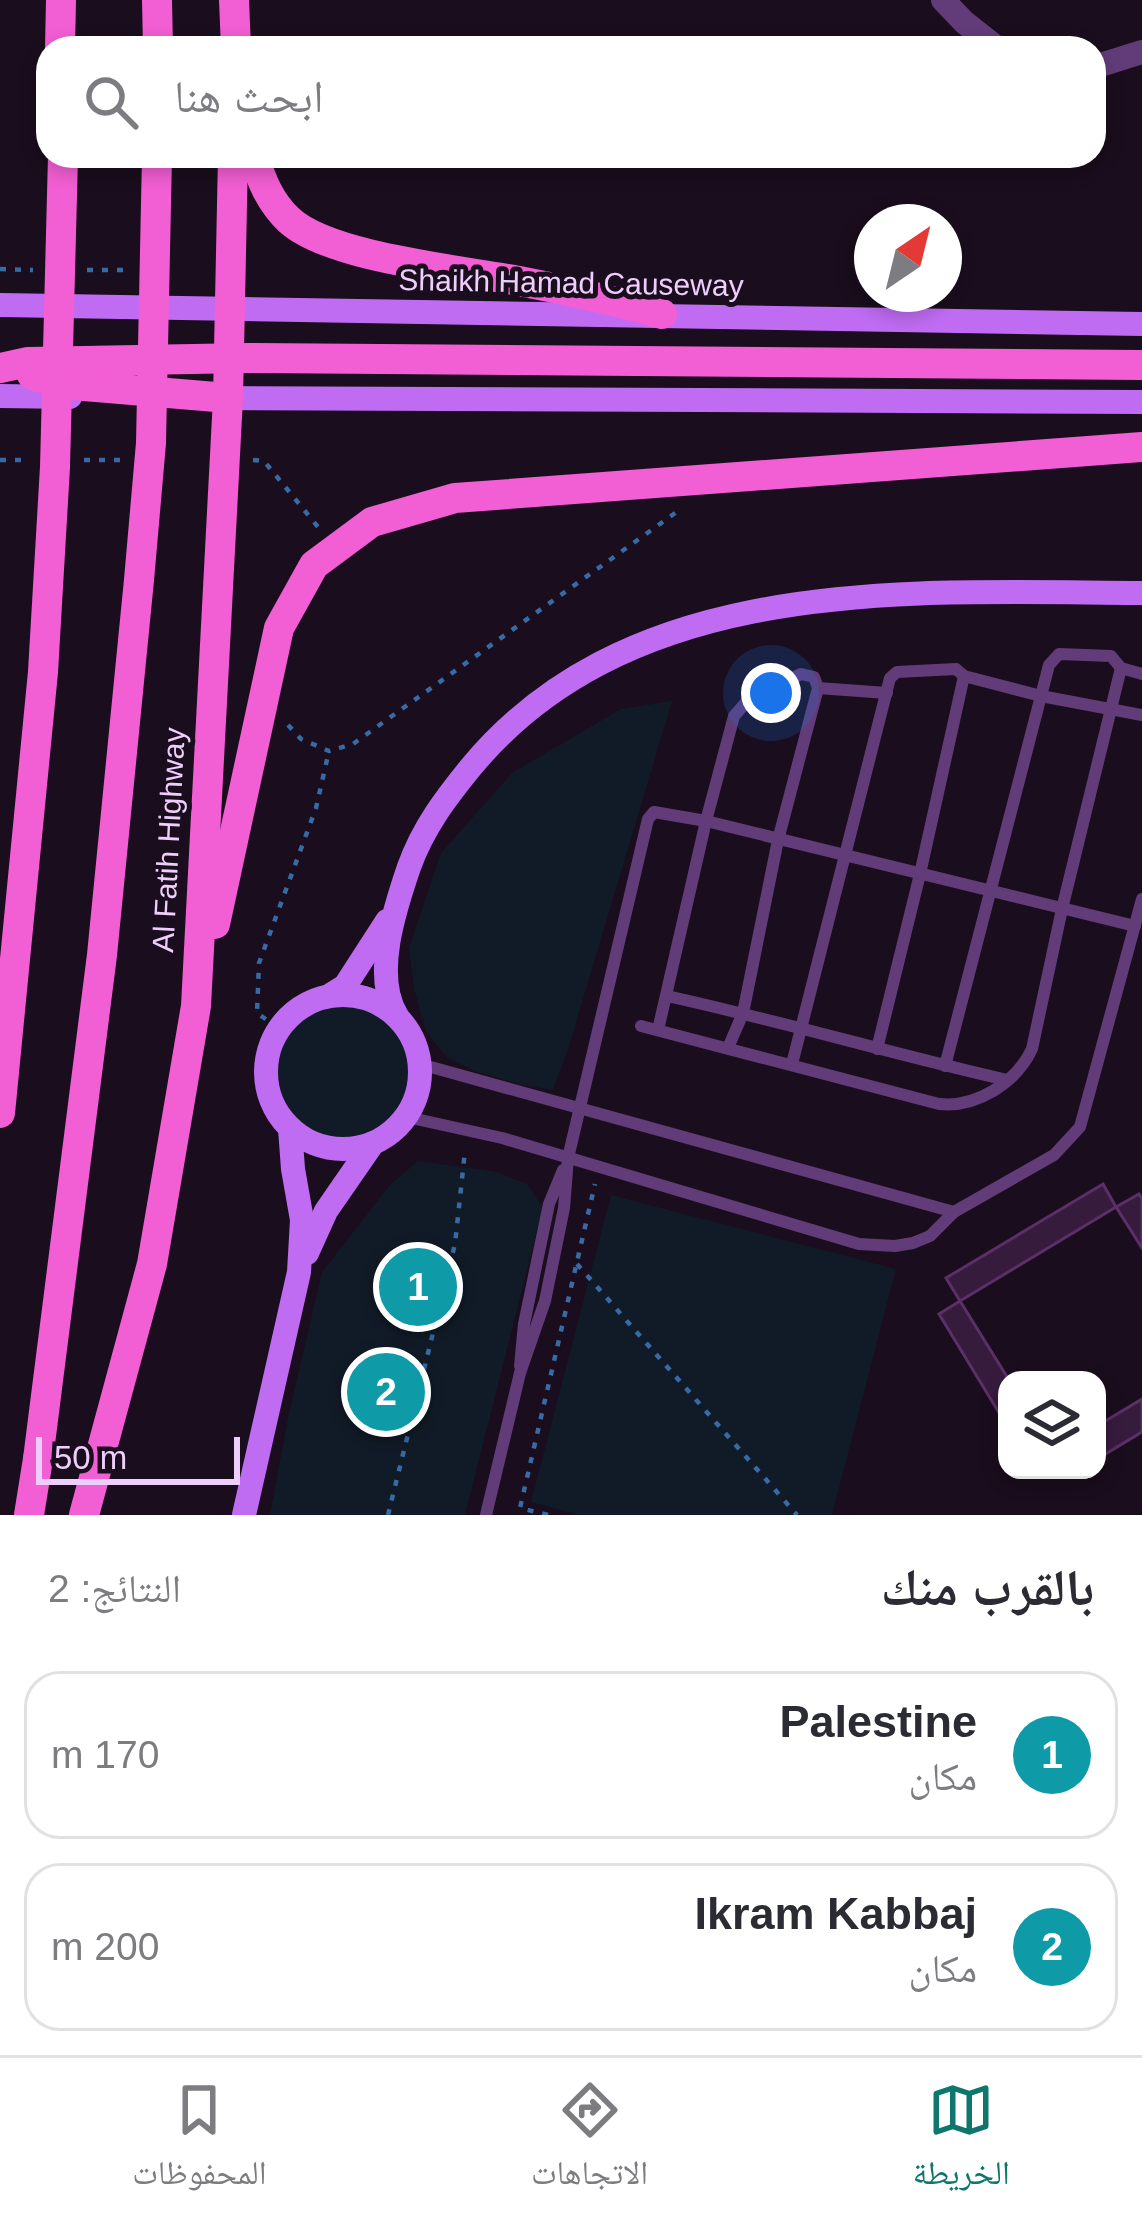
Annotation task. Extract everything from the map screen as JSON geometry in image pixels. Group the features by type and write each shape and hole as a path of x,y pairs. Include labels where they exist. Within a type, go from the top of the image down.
{"main road":[{"path":"60,36 61,0"},
{"path":"157,0 158,36"},
{"path":"234,0 236,36"},
{"path":"0,1113 43,672 55,467 63,168"},
{"name":"Al Fatih Highway","path":"28,1515 100,977 141,557 151,443 157,168"},
{"name":"Al Fatih Highway","path":"84,1515 152,1264 196,1006 229,398 233,168"},
{"path":"257,168 270,197 288,219 321,239 662,314"},
{"name":"Shaikh Hamad Causeway","path":"0,305 1142,324"},
{"path":"5,361 230,358 1142,365"},
{"path":"5,361 60,384 229,398"},
{"path":"0,396 1142,402"},
{"path":"196,1006 279,628 314,566 372,522 454,498 1142,447"},
{"path":"394,908 345,986 293,1012 278,1028 269,1048 265,1069 276,1111 308,1141 329,1148 351,1149 386,1137 416,1100 420,1083 417,1046 388,1001 387,986 394,908 415,852 441,803 497,736 561,688 665,635 710,620 840,598 903,593 1142,592"},
{"path":"332,994 378,1002 397,1016"},
{"path":"244,1515 298,1272 302,1220 290,1128"},
{"path":"298,1272 326,1211 373,1143"}],"street":[{"path":"944,0 982,36"},
{"path":"1106,64 1142,52"}],"lane":[{"path":"945,1066 1052,658 1059,654 1111,656 1121,668 1142,674"},
{"path":"792,1064 890,678 897,672 956,668 964,676 1041,696 1142,715"},
{"path":"641,1026 950,1105 972,1102 1007,1081 1032,1049 1121,668"},
{"path":"658,1030 734,716 749,699 801,674 814,677 818,688 778,840 743,1013 728,1048"},
{"path":"877,1049 964,676"},
{"path":"818,688 887,693"},
{"path":"486,1515 520,1373 524,1324 549,1204 568,1158 648,819 654,812 1135,926"},
{"path":"406,1117 877,1247 914,1243 930,1236 954,1212 1054,1155 1080,1127 1142,899"},
{"path":"667,996 1007,1081"},
{"path":"420,1064 954,1212"}],"path":[{"path":"242,459 264,461 319,529 342,544"},
{"path":"276,713 301,739 328,751 353,743 685,506"},
{"path":"278,1028 257,1013 259,963 316,808 328,751"},
{"path":"388,1515 455,1244 467,1131"},
{"path":"548,1515 520,1508 598,1167"},
{"path":"577,1264 797,1515"}],"shaded area":[{"path":"672,701 553,1090 477,1072 446,1057 426,1031 409,948 441,853 512,773 621,709"},
{"path":"344,1006 369,1011 390,1026 405,1047 410,1072 405,1097 390,1118 369,1133 344,1138 319,1133 298,1118 283,1097 278,1072 283,1047 298,1026 319,1011"},
{"path":"418,1161 493,1171 527,1184 543,1207 465,1515 270,1515 322,1272 390,1185"},
{"path":"611,1195 896,1269 832,1515 580,1515 531,1502"}],"building":[{"path":"1103,1184 1116,1207 960,1301 946,1278"},
{"path":"1139,1194 1142,1199 1142,1248 1116,1207"},
{"path":"960,1301 1003,1371 998,1371 998,1411 939,1314"},
{"path":"1142,1399 1142,1432 1106,1454 1106,1421"}],"place":[{"name":"Palestine","path":"418,1287"},
{"name":"Ikram Kabbaj","path":"386,1392"}]}
